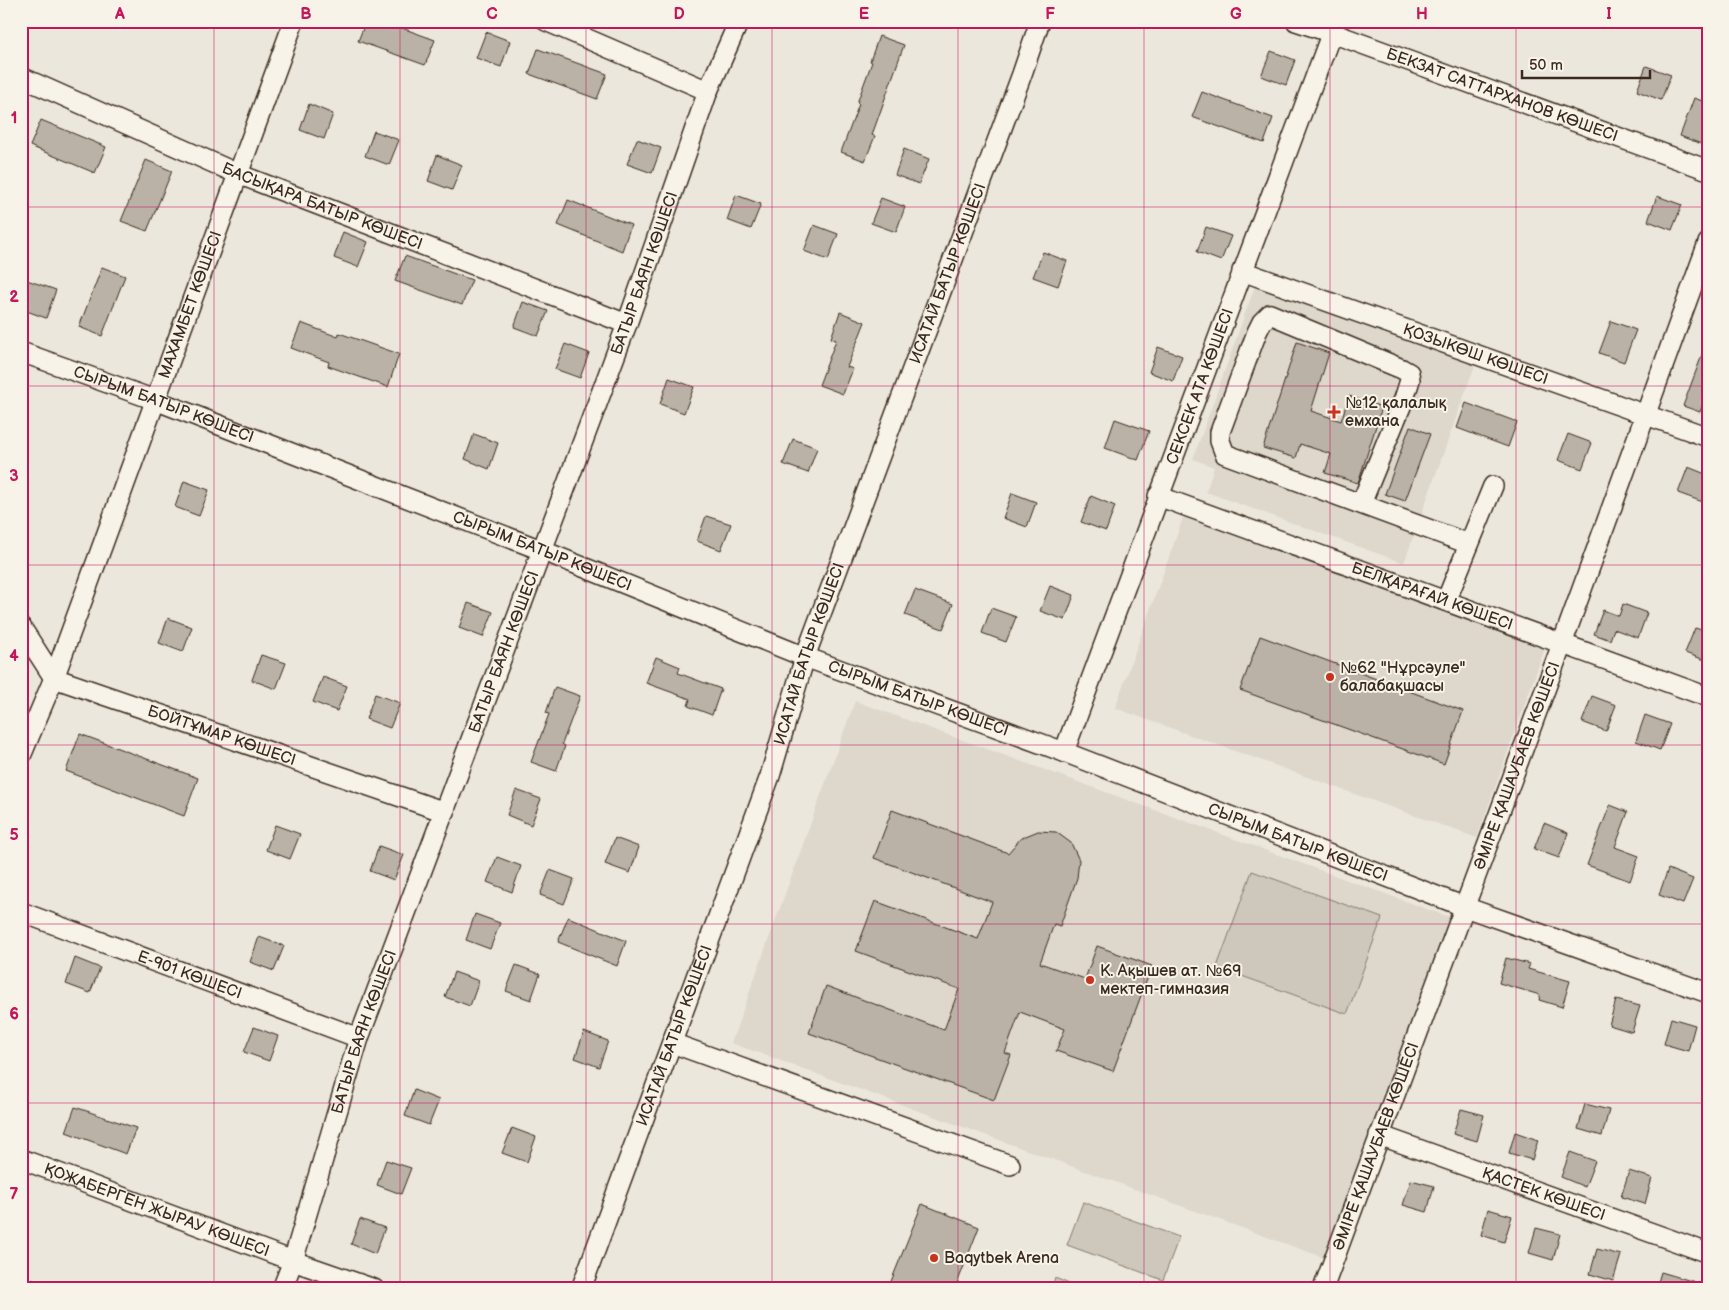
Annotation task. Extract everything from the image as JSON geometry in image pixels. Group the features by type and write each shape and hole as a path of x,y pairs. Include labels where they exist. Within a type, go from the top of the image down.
{"street":[{"name":"МАХАМБЕТ КӨШЕСІ","path":"21,756 54,678 294,21"},
{"path":"546,21 708,91"},
{"name":"БАТЫР БАЯН КӨШЕСІ","path":"282,1289 293,1261 359,1038 627,324 708,91 739,21"},
{"name":"ИСАТАЙ БАТЫР КӨШЕСІ","path":"581,1289 770,776 805,657 1040,21"},
{"name":"БЕКЗАТ САТТАРХАНОВ КӨШЕСІ","path":"1296,21 1334,27 1708,170"},
{"name":"СЕКСЕК АТА КӨШЕСІ","path":"1064,752 1334,27"},
{"name":"БАСЫҚАРА БАТЫР КӨШЕСІ","path":"21,77 238,174 627,324"},
{"name":"ӘМІРЕ ҚАШАУБАЕВ КӨШЕСІ","path":"1323,1289 1708,243"},
{"name":"ҚОЗЫКӨШ КӨШЕСІ","path":"1242,271 1708,437"},
{"path":"1362,504 1404,399 1410,380 1409,373 1270,314 1262,322 1257,332 1220,432 1220,441 1225,454 1469,544"},
{"name":"СЫРЫМ БАТЫР КӨШЕСІ","path":"21,352 155,400 541,550 805,657 1064,752 1465,907 1708,992"},
{"path":"1446,601 1493,486"},
{"name":"БЕЛҚАРАҒАЙ КӨШЕСІ","path":"1158,496 1708,697"},
{"path":"21,627 54,678"},
{"name":"БОЙТҰМАР КӨШЕСІ","path":"54,678 445,812"},
{"name":"Е-901 КӨШЕСІ","path":"21,912 359,1038"},
{"path":"672,1043 1010,1165"},
{"name":"ҚАСТЕК КӨШЕСІ","path":"1379,1135 1708,1253"},
{"name":"ҚОЖАБЕРГЕН ЖЫРАУ КӨШЕСІ","path":"21,1159 293,1261 374,1289"}],"shaded area":[{"name":"№12 қалалық емхана","path":"1255,286 1475,365 1404,563 1206,492 1214,467 1193,459"},
{"name":"№62 \"Нұрсәуле\" балабақшасы","path":"1184,515 1546,645 1477,838 1115,708"},
{"name":"К. Ақышев ат. №69 мектеп-гимназия","path":"855,701 1449,917 1325,1258 731,1043"},
{"path":"1252,871 1382,918 1347,1014 1217,967"},
{"path":"1083,1202 1179,1237 1163,1280 1067,1245"},
{"path":"1055,1278 1081,1289 1051,1289"}],"building":[{"path":"366,21 383,21 435,40 425,65 358,41"},
{"path":"486,32 510,41 501,67 476,58"},
{"path":"879,36 904,45 872,135 875,136 865,161 841,152 859,104 857,103"},
{"path":"538,49 607,74 597,99 529,74"},
{"path":"1271,51 1295,60 1286,85 1261,76"},
{"path":"1646,66 1671,75 1661,100 1637,91"},
{"path":"1202,92 1273,118 1264,143 1192,117"},
{"path":"1694,98 1708,103 1708,136 1704,145 1680,136"},
{"path":"309,104 333,114 324,139 300,130"},
{"path":"41,120 106,147 95,173 30,146"},
{"path":"374,131 399,140 389,165 365,156"},
{"path":"637,139 661,148 652,173 627,164"},
{"path":"904,149 929,159 919,184 895,175"},
{"path":"437,155 462,165 452,190 428,181"},
{"path":"146,160 172,171 147,231 121,221"},
{"path":"736,195 761,204 751,229 727,220"},
{"path":"1657,196 1682,205 1672,230 1648,221"},
{"path":"881,198 905,207 896,232 871,223"},
{"path":"568,200 631,225 622,251 558,225"},
{"path":"814,225 838,234 828,260 804,251"},
{"path":"1206,227 1231,236 1221,261 1197,252"},
{"path":"343,232 368,242 358,267 334,258"},
{"path":"1043,252 1067,261 1058,286 1033,277"},
{"path":"405,256 472,280 462,305 395,281"},
{"path":"102,267 125,276 102,336 79,327"},
{"path":"21,278 56,290 46,318 21,309"},
{"path":"523,302 548,311 538,336 514,327"},
{"path":"840,312 865,322 847,367 853,369 843,394 819,385 836,340 831,338"},
{"path":"1611,321 1636,330 1624,362 1599,353"},
{"path":"301,323 338,337 339,333 399,354 388,387 328,366 329,362 291,348"},
{"path":"1297,342 1329,353 1311,411 1341,421 1349,396 1382,407 1358,483 1325,473 1331,454 1300,444 1296,458 1263,448"},
{"path":"565,344 589,353 580,378 555,369"},
{"path":"1706,344 1708,344 1708,402 1704,401 1700,412 1683,406"},
{"path":"1158,347 1182,356 1173,381 1149,372"},
{"path":"669,378 694,387 684,413 660,404"},
{"path":"1466,403 1517,422 1508,447 1457,428"},
{"path":"1115,419 1149,431 1138,460 1105,448"},
{"path":"1410,426 1430,434 1405,501 1385,494"},
{"path":"474,434 498,443 489,469 465,459"},
{"path":"1568,434 1592,443 1582,469 1558,460"},
{"path":"793,439 817,448 808,473 783,464"},
{"path":"1688,467 1708,475 1708,488 1703,502 1678,493"},
{"path":"184,481 209,490 199,516 175,507"},
{"path":"1012,493 1036,502 1027,527 1003,518"},
{"path":"1091,496 1115,506 1106,531 1081,522"},
{"path":"706,516 731,524 721,550 697,541"},
{"path":"1050,586 1074,595 1065,620 1040,611"},
{"path":"915,590 953,604 943,629 905,615"},
{"path":"468,603 493,612 483,637 459,628"},
{"path":"1623,604 1647,613 1638,638 1614,629 1610,640 1594,634 1603,610 1619,616"},
{"path":"991,608 1016,617 1006,642 982,633"},
{"path":"168,618 192,627 183,652 159,643"},
{"path":"1695,628 1708,632 1708,661 1685,653"},
{"path":"1260,636 1463,711 1444,764 1240,690"},
{"path":"261,655 286,663 276,689 252,680"},
{"path":"656,657 680,667 678,673 721,689 712,715 688,706 690,699 646,683"},
{"path":"323,677 347,686 337,711 313,702"},
{"path":"555,687 580,696 562,744 565,746 556,771 531,762 549,714 546,713"},
{"path":"375,694 400,703 390,728 366,719"},
{"path":"1592,696 1616,705 1606,731 1582,722"},
{"path":"1645,715 1670,724 1660,750 1636,741"},
{"path":"80,734 198,778 184,816 66,771"},
{"path":"516,790 541,799 531,825 507,815"},
{"path":"1610,805 1628,812 1615,847 1639,856 1630,881 1587,865"},
{"path":"892,810 1008,853 1021,838 1038,831 1056,832 1071,843 1079,860 1077,878 1060,926 1054,924 1040,963 1085,979 1097,946 1152,966 1113,1071 1056,1051 1065,1029 1020,1012 1005,1053 1011,1055 994,1100 809,1033 826,986 944,1030 959,989 856,951 875,901 978,939 992,902 874,858"},
{"path":"1544,823 1568,833 1559,858 1534,849"},
{"path":"275,825 300,834 290,859 266,850"},
{"path":"615,838 639,847 630,873 605,864"},
{"path":"379,846 404,855 394,880 370,871"},
{"path":"497,857 521,866 512,892 487,882"},
{"path":"1668,869 1693,879 1683,904 1659,895"},
{"path":"550,870 574,879 564,904 540,895"},
{"path":"475,914 500,923 490,949 466,940"},
{"path":"568,917 626,941 617,966 558,942"},
{"path":"259,937 284,946 274,971 250,962"},
{"path":"75,958 100,968 90,993 66,984"},
{"path":"1506,958 1530,964 1528,969 1570,981 1562,1007 1539,1000 1540,995 1499,983"},
{"path":"516,965 540,974 531,1000 506,991"},
{"path":"454,972 479,981 470,1006 445,997"},
{"path":"1616,1000 1640,1006 1632,1032 1609,1025"},
{"path":"1671,1018 1695,1025 1688,1051 1664,1044"},
{"path":"254,1027 278,1036 269,1061 244,1052"},
{"path":"584,1032 608,1041 599,1067 575,1058"},
{"path":"414,1090 439,1100 429,1125 405,1116"},
{"path":"1585,1104 1609,1110 1602,1136 1578,1129"},
{"path":"75,1107 136,1128 126,1154 66,1132"},
{"path":"1461,1109 1484,1115 1477,1141 1453,1134"},
{"path":"512,1128 536,1137 527,1162 502,1153"},
{"path":"1515,1132 1538,1140 1532,1160 1509,1153"},
{"path":"1570,1152 1595,1161 1585,1187 1561,1177"},
{"path":"386,1160 411,1168 401,1194 377,1185"},
{"path":"1629,1171 1652,1178 1645,1204 1621,1197"},
{"path":"1411,1180 1434,1186 1427,1212 1403,1205"},
{"name":"Baqytbek Arena","path":"922,1204 979,1227 955,1289 888,1289"},
{"path":"1488,1209 1512,1216 1504,1242 1481,1235"},
{"path":"360,1219 385,1228 375,1254 351,1244"},
{"path":"1536,1228 1560,1234 1553,1260 1529,1253"},
{"path":"1597,1249 1621,1255 1613,1281 1590,1274"},
{"path":"1661,1272 1705,1285 1704,1289 1656,1289"}],"place":[{"name":"№12 қалалық емхана","path":"1334,412"},
{"name":"№62 \"Нұрсәуле\" балабақшасы","path":"1330,677"},
{"name":"К. Ақышев ат. №69 мектеп-гимназия","path":"1090,980"},
{"name":"Baqytbek Arena","path":"934,1258"}]}
